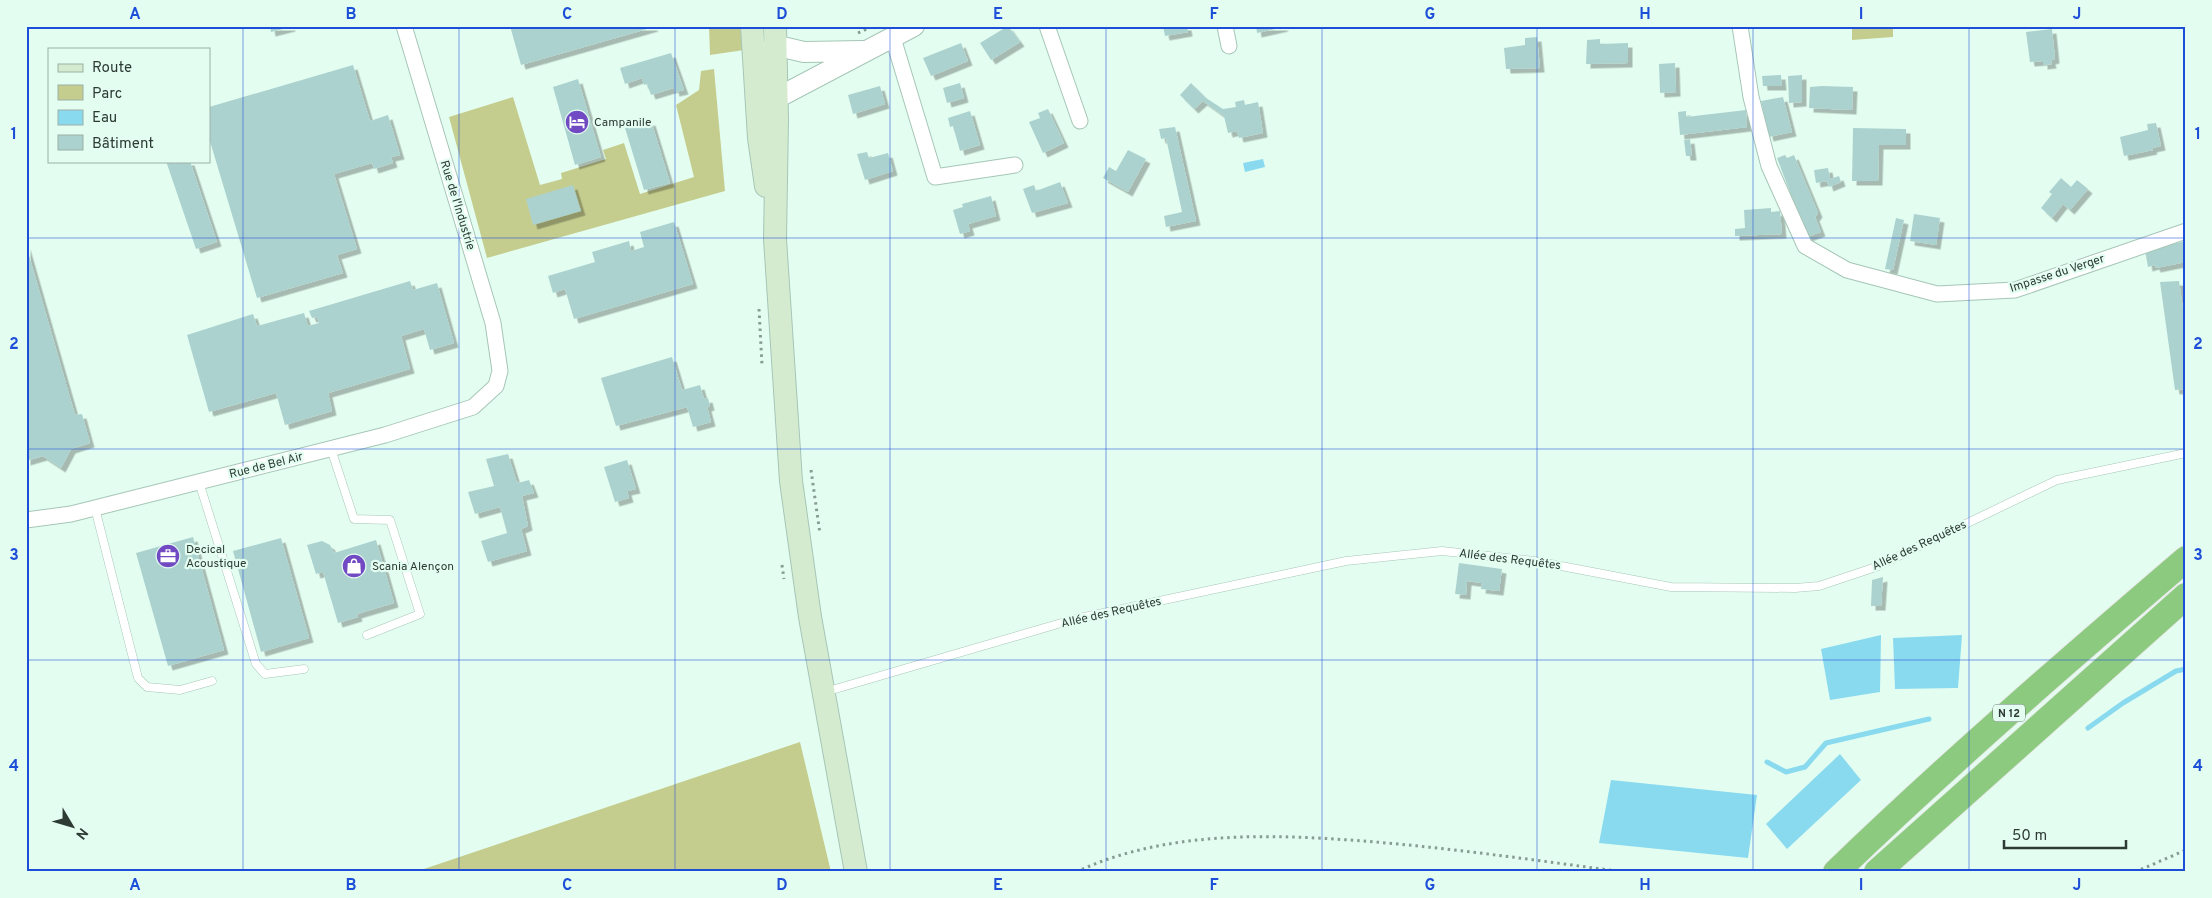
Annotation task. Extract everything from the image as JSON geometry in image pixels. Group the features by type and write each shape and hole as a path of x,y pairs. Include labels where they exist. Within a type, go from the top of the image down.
{"highway":[{"name":"N 12","path":"1836,872 1889,821 2036,688 2186,559"},
{"name":"N 12","path":"1877,872 2186,596"}],"main road":[{"path":"752,28 760,41 764,97 777,98"},
{"path":"752,28 759,138 775,239"},
{"path":"775,36 777,98 775,239 791,481 810,617 856,872"}],"street":[{"name":"Rue de l'Industrie","path":"404,26 493,323 500,372 496,386"},
{"path":"777,98 914,26"},
{"path":"1047,26 1080,121"},
{"path":"1225,26 1229,46"},
{"name":"Impasse du Verger","path":"1740,26 1751,97 1769,166 1805,246 1847,270 1937,294 2014,290 2186,231"},
{"path":"775,36 804,52 867,50"},
{"path":"893,38 935,177 1016,166"},
{"name":"Rue de Bel Air","path":"26,520 72,514 385,435 473,407 496,386"}],"lane":[{"path":"331,449 354,519 390,520 420,614 367,635"},
{"name":"Allée des Requêtes","path":"823,692 1075,619 1346,561 1442,551 1534,561 1671,587 1795,588 1819,586 1876,567 2057,480 2186,453"},
{"path":"200,482 256,664 265,674 304,669"},
{"path":"95,508 138,678 147,687 180,690 212,681"}],"path":[{"path":"811,469 820,536"},
{"path":"1076,872 1112,856 1194,841 1298,836 1442,848 1624,872"},
{"path":"2135,872 2186,850"}],"green space":[{"path":"709,26 743,26 744,50 710,55"},
{"path":"1852,26 1893,26 1893,37 1852,40"},
{"path":"714,69 725,191 487,258 449,117 513,97 540,185 562,179 561,173 606,159 603,150 624,143 640,194 694,177 676,105 699,90 701,71"},
{"path":"800,742 831,872 415,872"}],"water":[{"path":"1263,159 1265,167 1245,172 1243,163"},
{"path":"1881,635 1880,692 1830,700 1821,649"},
{"path":"1962,635 1958,688 1895,689 1893,638"},
{"path":"1840,754 1861,780 1787,849 1766,824"},
{"path":"1611,780 1757,795 1748,858 1599,843"}],"building":[{"path":"270,26 291,26 291,27 271,32"},
{"path":"510,26 653,26 654,27 521,65"},
{"path":"1008,26 1020,42 991,60 980,43"},
{"path":"1163,26 1187,26 1188,32 1165,36"},
{"path":"1256,26 1283,26 1284,27 1257,33"},
{"path":"2052,29 2055,59 2051,60 2052,64 2043,65 2043,61 2030,62 2026,32"},
{"path":"1537,37 1540,68 1506,69 1504,48 1525,45 1525,38"},
{"path":"1600,39 1600,44 1628,43 1628,63 1586,64 1587,40"},
{"path":"961,43 968,61 931,76 923,58"},
{"path":"671,53 684,90 675,92 674,88 651,95 647,84 644,85 642,78 625,84 620,68"},
{"path":"1675,63 1676,92 1660,93 1659,64"},
{"path":"353,65 370,121 388,115 400,155 391,157 393,163 374,169 372,163 334,174 357,249 337,255 343,273 257,298 210,141 210,107"},
{"path":"1781,75 1782,86 1763,86 1762,76"},
{"path":"1802,75 1802,102 1789,103 1788,76"},
{"name":"Campanile","path":"578,79 601,157 575,165 553,87"},
{"path":"960,83 964,98 947,103 943,88"},
{"path":"1191,83 1206,98 1223,109 1236,107 1235,102 1244,100 1245,105 1258,102 1263,133 1239,138 1237,131 1228,133 1224,116 1203,101 1194,109 1180,95"},
{"path":"880,86 885,104 853,114 848,95"},
{"path":"1810,87 1853,87 1852,110 1809,108"},
{"path":"1783,97 1792,132 1769,137 1761,101"},
{"path":"1048,109 1064,143 1043,153 1029,122 1040,118 1038,113"},
{"path":"1746,110 1747,127 1680,135 1678,112 1686,111 1686,117"},
{"path":"970,111 980,145 960,151 953,126 950,127 948,118"},
{"path":"651,121 670,183 644,190 625,128"},
{"path":"2156,123 2161,146 2152,148 2153,150 2124,156 2120,137 2148,130 2147,124"},
{"path":"1175,127 1196,221 1166,227 1164,216 1182,212 1166,138 1161,139 1159,129"},
{"path":"1853,128 1906,129 1906,145 1879,145 1878,181 1852,181"},
{"path":"1690,139 1692,156 1686,156 1684,140"},
{"path":"1128,150 1146,159 1128,192 1103,178 1109,167 1116,171"},
{"path":"867,152 869,158 888,153 893,171 865,180 857,154"},
{"path":"1785,155 1787,158 1794,155 1818,213 1815,217 1821,232 1807,237 1777,158"},
{"path":"166,162 190,162 217,242 196,249"},
{"path":"1828,168 1830,179 1839,176 1841,182 1829,187 1827,181 1816,183 1814,170"},
{"path":"2061,178 2071,187 2077,180 2088,189 2070,210 2063,204 2052,218 2041,208 2052,194 2049,192"},
{"path":"1060,182 1068,203 1032,213 1023,189 1034,185 1036,191"},
{"path":"573,185 581,211 533,225 526,199"},
{"path":"991,196 996,216 968,224 970,231 960,234 953,210 963,207 962,204"},
{"path":"1771,208 1771,212 1780,211 1782,234 1735,236 1735,229 1745,228 1744,210"},
{"path":"1914,214 1940,218 1936,245 1910,241"},
{"path":"1896,218 1904,220 1893,270 1885,269"},
{"path":"674,222 693,284 574,319 565,289 553,293 548,276 595,262 592,252 629,241 631,251 644,247 640,232"},
{"path":"2186,241 2186,262 2156,268 2155,265 2148,267 2145,250"},
{"path":"26,245 75,415 82,414 90,443 71,449 61,468 43,456 26,461"},
{"path":"410,281 413,290 437,283 454,343 430,350 424,329 401,336 410,369 328,393 332,411 285,425 276,393 209,412 187,335 253,314 257,326 304,313 308,326 319,323 317,317 312,318 309,311"},
{"path":"2179,281 2186,330 2186,389 2175,390 2160,282"},
{"path":"672,357 682,390 700,385 704,399 708,398 710,406 707,407 711,422 693,427 687,407 616,426 601,378"},
{"path":"508,454 518,483 529,480 534,493 522,496 528,526 521,529 527,551 488,562 481,541 507,533 500,507 475,514 468,492 494,486 486,459"},
{"path":"627,460 636,489 627,491 629,498 615,502 604,467"},
{"path":"193,537 224,650 168,666 136,553"},
{"path":"281,538 309,638 261,652 233,551"},
{"path":"376,540 394,603 357,614 358,617 338,623 323,572 316,574 307,545 322,541 330,545 334,553"},
{"path":"1459,563 1502,569 1499,591 1481,589 1482,583 1467,581 1466,595 1455,594"},
{"path":"1883,577 1881,606 1871,606 1872,580"}],"waterway":[{"path":"2088,728 2123,703 2176,671 2186,669"},
{"path":"1767,762 1786,772 1805,767 1826,743 1929,719"}],"place":[{"name":"Campanile","path":"577,122"},
{"name":"Decical Acoustique","path":"168,556"},
{"name":"Scania Alençon","path":"354,566"}]}
